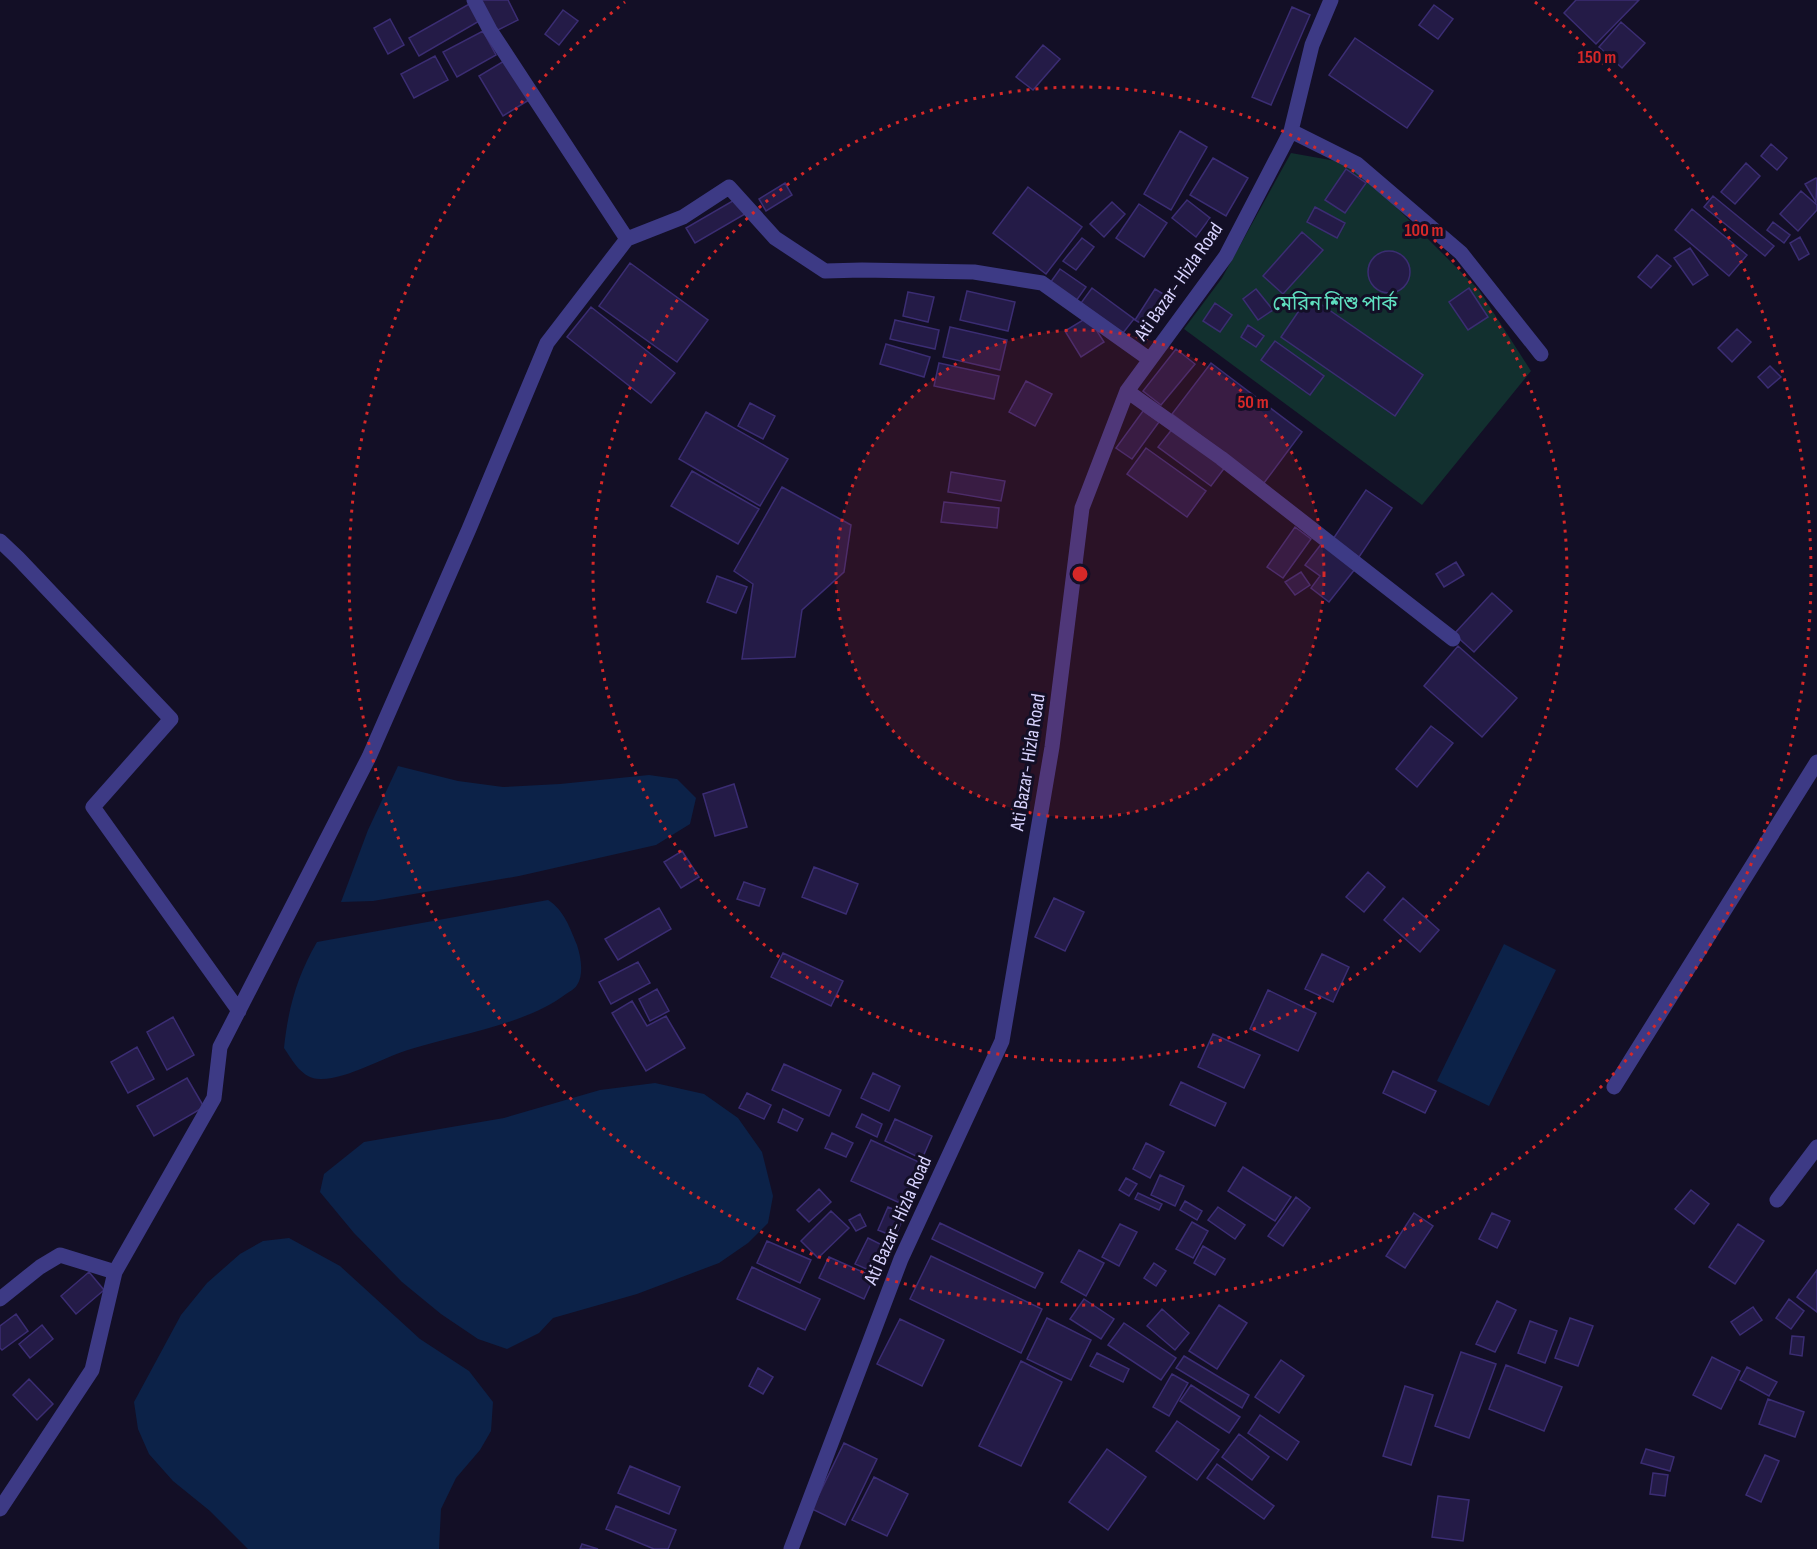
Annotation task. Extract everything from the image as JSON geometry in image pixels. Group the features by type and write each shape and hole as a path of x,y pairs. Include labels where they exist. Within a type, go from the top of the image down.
{"street":[{"path":"474,0 490,30 627,239"},
{"name":"Ati Bazar- Hizla Road","path":"791,1549 901,1259 1002,1041 1052,747 1082,508 1127,391 1226,256 1291,131 1312,45 1331,0"},
{"path":"1291,131 1357,164 1461,253 1541,354"},
{"path":"0,1509 92,1370 115,1272 214,1098 220,1047 369,757 469,529 547,343 627,239 683,217 729,187 775,238 825,271 974,272 1042,284 1149,359"},
{"path":"1127,391 1221,458 1453,639"},
{"path":"0,541 171,719 93,807 238,1011"},
{"path":"1614,1087 1817,762"},
{"path":"1777,1200 1817,1147"},
{"path":"0,1299 40,1267 60,1255 115,1272"}],"green space":[{"name":"মেরিন শিশু পার্ক","path":"1291,153 1347,163 1367,178 1479,290 1531,371 1422,505 1184,329 1222,278"}],"water":[{"path":"398,766 458,781 503,787 649,775 677,779 696,798 690,824 656,845 519,876 373,901 341,902 368,830"},
{"path":"548,900 554,904 569,926 580,955 581,966 581,976 576,986 550,1004 512,1021 401,1052 354,1072 330,1078 314,1078 303,1073 284,1048 294,993 317,942"},
{"path":"1504,944 1556,970 1489,1106 1437,1081"},
{"path":"655,1083 704,1094 738,1118 762,1152 773,1196 768,1223 748,1243 719,1263 637,1294 553,1318 539,1333 507,1349 478,1339 441,1314 402,1282 354,1233 320,1192 324,1174 364,1142 504,1118 600,1090"},
{"path":"289,1238 340,1266 420,1339 469,1371 493,1402 491,1431 480,1450 456,1478 441,1509 439,1549 248,1549 210,1511 173,1481 149,1454 138,1429 134,1402 181,1315 207,1283 240,1254 263,1241"}],"building":[{"path":"480,0 508,0 518,20 496,31"},
{"path":"1576,0 1639,0 1596,44 1564,13"},
{"path":"471,3 481,20 419,56 409,38"},
{"path":"1434,5 1453,19 1438,39 1419,25"},
{"path":"1292,7 1310,15 1271,105 1252,97"},
{"path":"563,10 578,21 559,45 545,34"},
{"path":"390,19 404,45 388,54 374,28"},
{"path":"1621,22 1645,43 1622,68 1599,47"},
{"path":"483,31 496,55 457,77 443,52"},
{"path":"1355,38 1433,91 1407,128 1329,75"},
{"path":"1043,45 1060,59 1033,90 1016,77"},
{"path":"435,56 448,80 414,98 401,74"},
{"path":"504,61 529,100 503,116 479,76"},
{"path":"1180,131 1207,147 1171,210 1144,194"},
{"path":"1771,144 1787,158 1777,170 1761,156"},
{"path":"1213,158 1248,178 1226,216 1190,195"},
{"path":"1746,163 1760,176 1735,204 1721,192"},
{"path":"1346,169 1366,183 1345,213 1325,200"},
{"path":"1817,179 1816,202 1805,184"},
{"path":"785,183 792,195 766,211 759,199"},
{"path":"1028,187 1082,227 1046,274 993,233"},
{"path":"1801,191 1817,205 1817,210 1798,231 1780,214"},
{"path":"1713,196 1774,246 1765,256 1704,207"},
{"path":"736,199 745,214 695,243 686,228"},
{"path":"1187,200 1210,218 1196,237 1172,218"},
{"path":"1112,202 1125,214 1104,237 1090,224"},
{"path":"1139,204 1167,223 1144,257 1116,238"},
{"path":"1315,207 1345,223 1337,238 1307,222"},
{"path":"1692,209 1747,255 1729,276 1675,230"},
{"path":"1773,222 1790,235 1784,243 1767,230"},
{"path":"1302,232 1323,250 1283,294 1263,276"},
{"path":"1800,237 1809,254 1799,260 1790,243"},
{"path":"1082,238 1094,247 1076,270 1063,261"},
{"path":"1690,248 1708,275 1693,285 1674,258"},
{"path":"1389,251 1397,252 1404,257 1409,264 1409,280 1404,287 1397,292 1389,293 1381,292 1374,287 1369,280 1368,272 1369,264 1374,257 1381,252"},
{"path":"1657,255 1671,266 1651,288 1638,277"},
{"path":"630,263 708,320 677,362 599,306"},
{"path":"1060,269 1086,287 1076,301 1050,283"},
{"path":"1092,288 1134,319 1123,333 1081,303"},
{"path":"1469,288 1488,317 1468,330 1449,302"},
{"path":"1155,289 1173,300 1153,331 1135,320"},
{"path":"1256,289 1273,310 1258,320 1243,299"},
{"path":"967,291 1015,302 1008,331 960,320"},
{"path":"908,292 934,297 928,322 903,316"},
{"path":"1309,296 1423,375 1395,416 1281,337"},
{"path":"1215,303 1232,315 1220,332 1203,321"},
{"path":"591,307 675,373 651,403 567,337"},
{"path":"1088,317 1104,342 1081,357 1065,331"},
{"path":"895,320 939,330 935,349 890,339"},
{"path":"1248,325 1264,336 1256,347 1241,337"},
{"path":"950,327 1007,340 1000,370 943,357"},
{"path":"1737,329 1751,342 1732,362 1718,348"},
{"path":"1275,341 1324,376 1310,395 1261,360"},
{"path":"886,344 930,357 924,377 880,364"},
{"path":"1176,349 1195,364 1161,405 1143,391"},
{"path":"939,363 999,376 994,399 934,386"},
{"path":"1211,363 1302,432 1264,483 1172,414"},
{"path":"1770,366 1781,377 1768,388 1758,377"},
{"path":"1026,381 1052,394 1035,426 1009,412"},
{"path":"750,403 775,416 763,439 738,426"},
{"path":"1143,411 1159,422 1132,459 1116,448"},
{"path":"706,412 788,459 760,506 679,459"},
{"path":"1173,428 1226,466 1211,486 1158,447"},
{"path":"1146,448 1206,491 1187,517 1127,474"},
{"path":"692,471 759,509 738,544 671,506"},
{"path":"951,472 1005,481 1001,501 948,492"},
{"path":"782,487 851,525 844,572 802,610 795,657 742,659 753,584 734,571"},
{"path":"1366,490 1392,508 1359,557 1333,539"},
{"path":"944,502 999,508 997,528 941,522"},
{"path":"1295,527 1311,539 1283,578 1267,567"},
{"path":"1322,543 1355,569 1329,602 1311,588 1320,576 1305,565"},
{"path":"1456,562 1464,575 1444,587 1436,574"},
{"path":"1301,572 1310,585 1295,595 1285,582"},
{"path":"717,576 747,587 736,613 707,602"},
{"path":"1492,593 1512,611 1474,652 1454,634"},
{"path":"1458,646 1517,698 1482,737 1424,686"},
{"path":"1431,726 1453,743 1417,787 1396,769"},
{"path":"734,784 747,827 715,836 703,794"},
{"path":"682,851 699,877 681,888 664,862"},
{"path":"814,867 858,884 846,914 802,897"},
{"path":"1368,872 1385,887 1364,912 1346,897"},
{"path":"744,882 765,889 759,906 737,899"},
{"path":"1054,898 1084,912 1065,951 1035,937"},
{"path":"1403,898 1439,930 1420,952 1384,920"},
{"path":"659,908 671,929 618,960 605,939"},
{"path":"783,953 843,981 831,1006 771,977"},
{"path":"1322,954 1349,967 1333,1002 1305,989"},
{"path":"638,962 650,983 611,1004 599,982"},
{"path":"657,989 669,1011 650,1021 639,999"},
{"path":"1268,990 1316,1013 1298,1051 1250,1029"},
{"path":"632,1001 647,1026 666,1016 685,1048 646,1071 612,1013"},
{"path":"173,1017 194,1055 167,1070 147,1032"},
{"path":"1213,1034 1260,1055 1244,1088 1198,1067"},
{"path":"137,1047 154,1079 128,1093 111,1062"},
{"path":"784,1064 841,1090 829,1116 772,1090"},
{"path":"1393,1071 1436,1091 1425,1113 1383,1093"},
{"path":"873,1073 900,1086 889,1111 861,1098"},
{"path":"187,1078 204,1107 154,1136 137,1106"},
{"path":"1181,1082 1226,1103 1215,1126 1170,1105"},
{"path":"747,1093 771,1105 764,1119 739,1108"},
{"path":"783,1109 803,1119 797,1131 778,1122"},
{"path":"862,1114 882,1124 877,1137 856,1127"},
{"path":"895,1119 932,1136 922,1159 885,1141"},
{"path":"832,1133 853,1143 846,1157 825,1148"},
{"path":"871,1140 921,1163 902,1204 851,1181"},
{"path":"1146,1143 1164,1152 1150,1178 1133,1169"},
{"path":"1243,1167 1291,1197 1275,1221 1228,1191"},
{"path":"1160,1175 1184,1186 1175,1206 1151,1195"},
{"path":"1126,1178 1137,1184 1129,1196 1119,1190"},
{"path":"819,1189 831,1202 809,1222 797,1210"},
{"path":"1691,1190 1709,1204 1694,1224 1675,1209"},
{"path":"1138,1193 1162,1204 1159,1210 1135,1199"},
{"path":"1296,1197 1310,1208 1283,1246 1268,1236"},
{"path":"1185,1201 1202,1211 1197,1220 1180,1210"},
{"path":"888,1207 905,1214 895,1237 878,1230"},
{"path":"1218,1207 1245,1225 1235,1239 1208,1220"},
{"path":"831,1211 849,1228 818,1258 801,1241"},
{"path":"1414,1213 1433,1226 1405,1268 1386,1256"},
{"path":"1492,1213 1510,1221 1497,1248 1479,1239"},
{"path":"860,1214 866,1226 856,1231 849,1220"},
{"path":"1192,1222 1208,1231 1193,1258 1176,1249"},
{"path":"940,1223 1043,1273 1035,1288 932,1239"},
{"path":"1120,1224 1137,1232 1119,1266 1102,1257"},
{"path":"1738,1224 1764,1241 1735,1284 1709,1267"},
{"path":"868,1238 890,1249 878,1274 855,1264"},
{"path":"767,1241 811,1260 800,1283 757,1263"},
{"path":"1203,1246 1225,1259 1215,1275 1194,1263"},
{"path":"1079,1250 1104,1263 1086,1296 1061,1282"},
{"path":"931,1256 1042,1309 1021,1353 910,1299"},
{"path":"829,1257 874,1277 864,1299 819,1278"},
{"path":"1154,1263 1166,1271 1156,1286 1144,1278"},
{"path":"752,1267 820,1299 805,1330 737,1299"},
{"path":"1817,1270 1817,1312 1797,1297"},
{"path":"89,1272 104,1290 76,1314 61,1296"},
{"path":"1084,1299 1114,1319 1101,1339 1070,1319"},
{"path":"1789,1299 1804,1311 1791,1329 1776,1318"},
{"path":"1497,1301 1516,1310 1495,1352 1476,1344"},
{"path":"1219,1305 1247,1323 1217,1369 1189,1351"},
{"path":"1753,1307 1762,1320 1740,1335 1731,1322"},
{"path":"1162,1309 1189,1333 1175,1350 1147,1326"},
{"path":"16,1314 28,1331 2,1350 0,1348 0,1326"},
{"path":"1047,1318 1091,1340 1071,1380 1027,1359"},
{"path":"1570,1318 1593,1326 1578,1366 1555,1358"},
{"path":"900,1319 944,1340 922,1386 877,1364"},
{"path":"1530,1321 1557,1331 1545,1363 1518,1353"},
{"path":"1124,1323 1176,1358 1161,1380 1108,1345"},
{"path":"42,1325 53,1339 30,1358 19,1344"},
{"path":"1792,1336 1804,1337 1802,1356 1790,1354"},
{"path":"1461,1352 1496,1364 1469,1438 1435,1426"},
{"path":"1097,1353 1129,1369 1123,1382 1090,1366"},
{"path":"1184,1356 1249,1395 1242,1408 1176,1368"},
{"path":"1712,1357 1740,1371 1721,1409 1693,1395"},
{"path":"1281,1360 1304,1376 1279,1413 1255,1397"},
{"path":"1021,1361 1062,1382 1021,1466 979,1446"},
{"path":"1506,1365 1562,1387 1544,1431 1489,1409"},
{"path":"1747,1367 1777,1382 1769,1396 1740,1380"},
{"path":"758,1368 773,1377 763,1394 749,1386"},
{"path":"1172,1374 1188,1383 1169,1416 1153,1407"},
{"path":"29,1379 53,1404 37,1420 13,1395"},
{"path":"1191,1385 1240,1417 1229,1433 1180,1401"},
{"path":"1405,1386 1433,1395 1411,1465 1383,1456"},
{"path":"1768,1399 1804,1412 1795,1437 1759,1424"},
{"path":"1260,1415 1299,1442 1287,1460 1248,1433"},
{"path":"1177,1421 1219,1450 1197,1480 1156,1451"},
{"path":"1239,1434 1269,1457 1252,1480 1222,1457"},
{"path":"844,1443 877,1459 845,1525 812,1509"},
{"path":"1107,1449 1146,1477 1108,1530 1069,1502"},
{"path":"1646,1449 1674,1457 1670,1471 1641,1463"},
{"path":"1765,1455 1779,1461 1761,1502 1746,1495"},
{"path":"1217,1464 1274,1506 1264,1519 1207,1478"},
{"path":"630,1466 680,1487 669,1514 618,1493"},
{"path":"1653,1473 1668,1475 1665,1496 1650,1494"},
{"path":"874,1477 908,1494 887,1536 852,1520"},
{"path":"1438,1496 1469,1500 1463,1541 1432,1537"},
{"path":"616,1506 676,1530 668,1549 654,1549 606,1529"},
{"path":"582,1544 598,1549 580,1549"}]}
